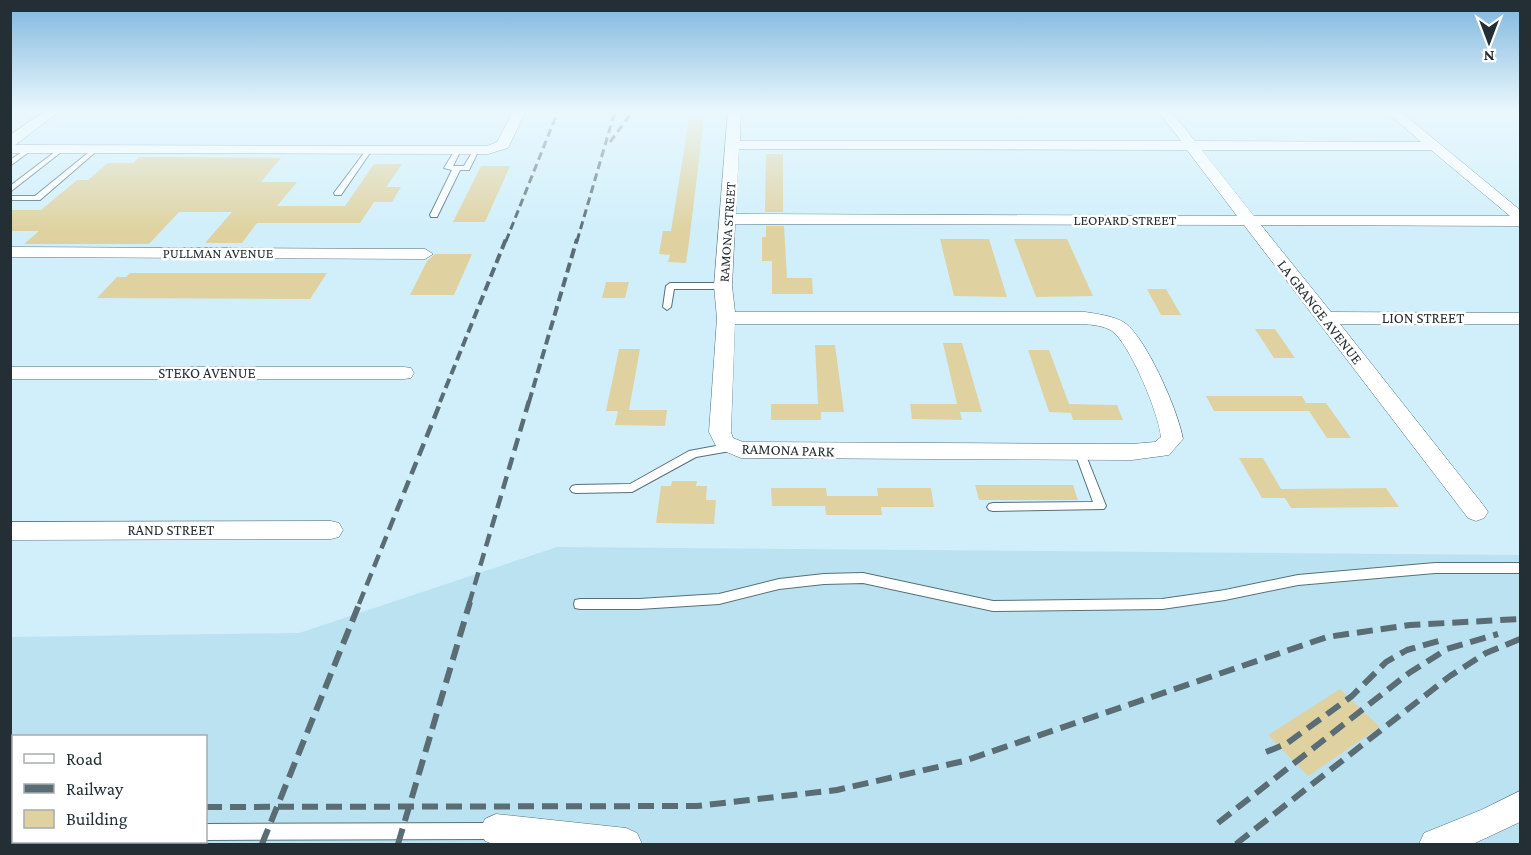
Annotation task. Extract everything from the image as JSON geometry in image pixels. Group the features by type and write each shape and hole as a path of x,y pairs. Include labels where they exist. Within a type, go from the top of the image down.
{"street":[{"name":"RAMONA STREET","path":"726,318 723,286 733,151"},
{"name":"LA GRANGE AVENUE","path":"1195,151 1476,512"},
{"path":"1440,151 1521,219"},
{"name":"LEOPARD STREET","path":"729,219 1521,219"},
{"name":"PULLMAN AVENUE","path":"10,252 425,254"},
{"name":"RAMONA PARK","path":"726,318 1085,318 1114,324 1132,342 1168,417 1173,432 1172,439 1161,449 1080,453 752,451 732,447 725,443 720,432 726,318"},
{"name":"LION STREET","path":"1325,318 1521,318"},
{"name":"STEKO AVENUE","path":"10,373 404,373"},
{"name":"RAND STREET","path":"10,531 331,530"},
{"path":"1435,844 1490,822 1521,806"},
{"path":"496,831 626,844"}],"lane":[{"path":"10,164 27,151"},
{"path":"10,190 60,151"},
{"path":"10,198 37,198 94,151"},
{"path":"338,193 368,151"},
{"path":"458,151 448,168 466,168 476,151"},
{"path":"434,215 457,168"},
{"path":"668,307 670,286 723,286"},
{"path":"576,489 632,488 693,454 732,447"},
{"path":"993,507 1100,506 1080,453"},
{"path":"580,604 639,604 718,599 779,584 863,578 993,606 1162,604 1225,595 1310,578 1435,568 1521,568"},
{"path":"207,832 496,831"}],"shaded area":[{"path":"557,547 1520,555 1520,844 11,844 10,637 299,633"}],"building":[{"path":"684,151 700,151 686,263 668,262 670,255 659,254 663,231 671,231"},
{"path":"766,154 783,154 783,212 765,212"},
{"path":"139,157 281,158 261,182 297,182 277,206 345,206 374,164 402,164 386,187 401,187 392,202 374,202 360,223 257,223 242,243 205,243 232,212 179,212 149,244 24,244 39,231 10,231 10,210 41,210 77,180 88,180 108,163 133,163"},
{"path":"481,166 510,166 485,222 453,222"},
{"path":"766,226 784,226 787,278 812,278 813,294 772,294 772,261 762,261 762,237 766,237"},
{"path":"940,239 989,239 1007,297 954,296"},
{"path":"1014,239 1067,239 1093,296 1036,297"},
{"path":"435,254 472,254 454,295 410,295 427,261"},
{"path":"130,273 327,273 310,299 97,298 117,277 126,277"},
{"path":"606,282 629,282 625,298 602,298"},
{"path":"1147,289 1166,289 1181,315 1161,315"},
{"path":"1255,329 1275,329 1295,358 1274,358"},
{"path":"943,343 962,343 982,412 960,412 962,420 912,419 910,404 957,404"},
{"path":"815,345 835,345 844,412 821,412 821,420 771,420 771,404 818,404"},
{"path":"619,349 640,349 629,410 667,410 665,426 615,425 618,411 606,411"},
{"path":"1028,350 1049,350 1069,404 1117,405 1123,420 1073,420 1071,413 1049,412"},
{"path":"1206,396 1302,396 1306,403 1326,403 1351,438 1327,438 1309,411 1214,411"},
{"path":"1239,458 1263,458 1281,489 1386,488 1399,507 1291,508 1285,498 1262,498"},
{"path":"672,481 697,481 696,486 707,486 706,500 716,500 714,524 656,523 661,486 671,486"},
{"path":"975,485 1073,485 1078,500 979,500"},
{"path":"771,488 826,488 827,496 878,496 877,488 931,488 934,507 881,507 882,515 826,515 825,506 772,506"},
{"path":"1340,689 1380,727 1308,776 1268,735"}],"railway":[{"path":"506,241 542,151"},
{"path":"577,241 603,151"},
{"path":"440,402 506,239"},
{"path":"529,402 577,239"},
{"path":"359,604 441,401"},
{"path":"469,604 529,401"},
{"path":"277,807 360,602"},
{"path":"409,807 470,602"},
{"path":"409,807 697,806 837,790 964,761 1327,637 1410,625 1520,619"},
{"path":"1218,823 1409,673 1447,649 1498,634"},
{"path":"1236,844 1450,676 1486,653 1520,639"},
{"path":"1266,752 1286,744 1352,696 1386,662 1407,650 1442,640"},
{"path":"207,807 277,807"},
{"path":"262,844 277,807"},
{"path":"277,807 409,807"},
{"path":"398,844 409,807"}]}
